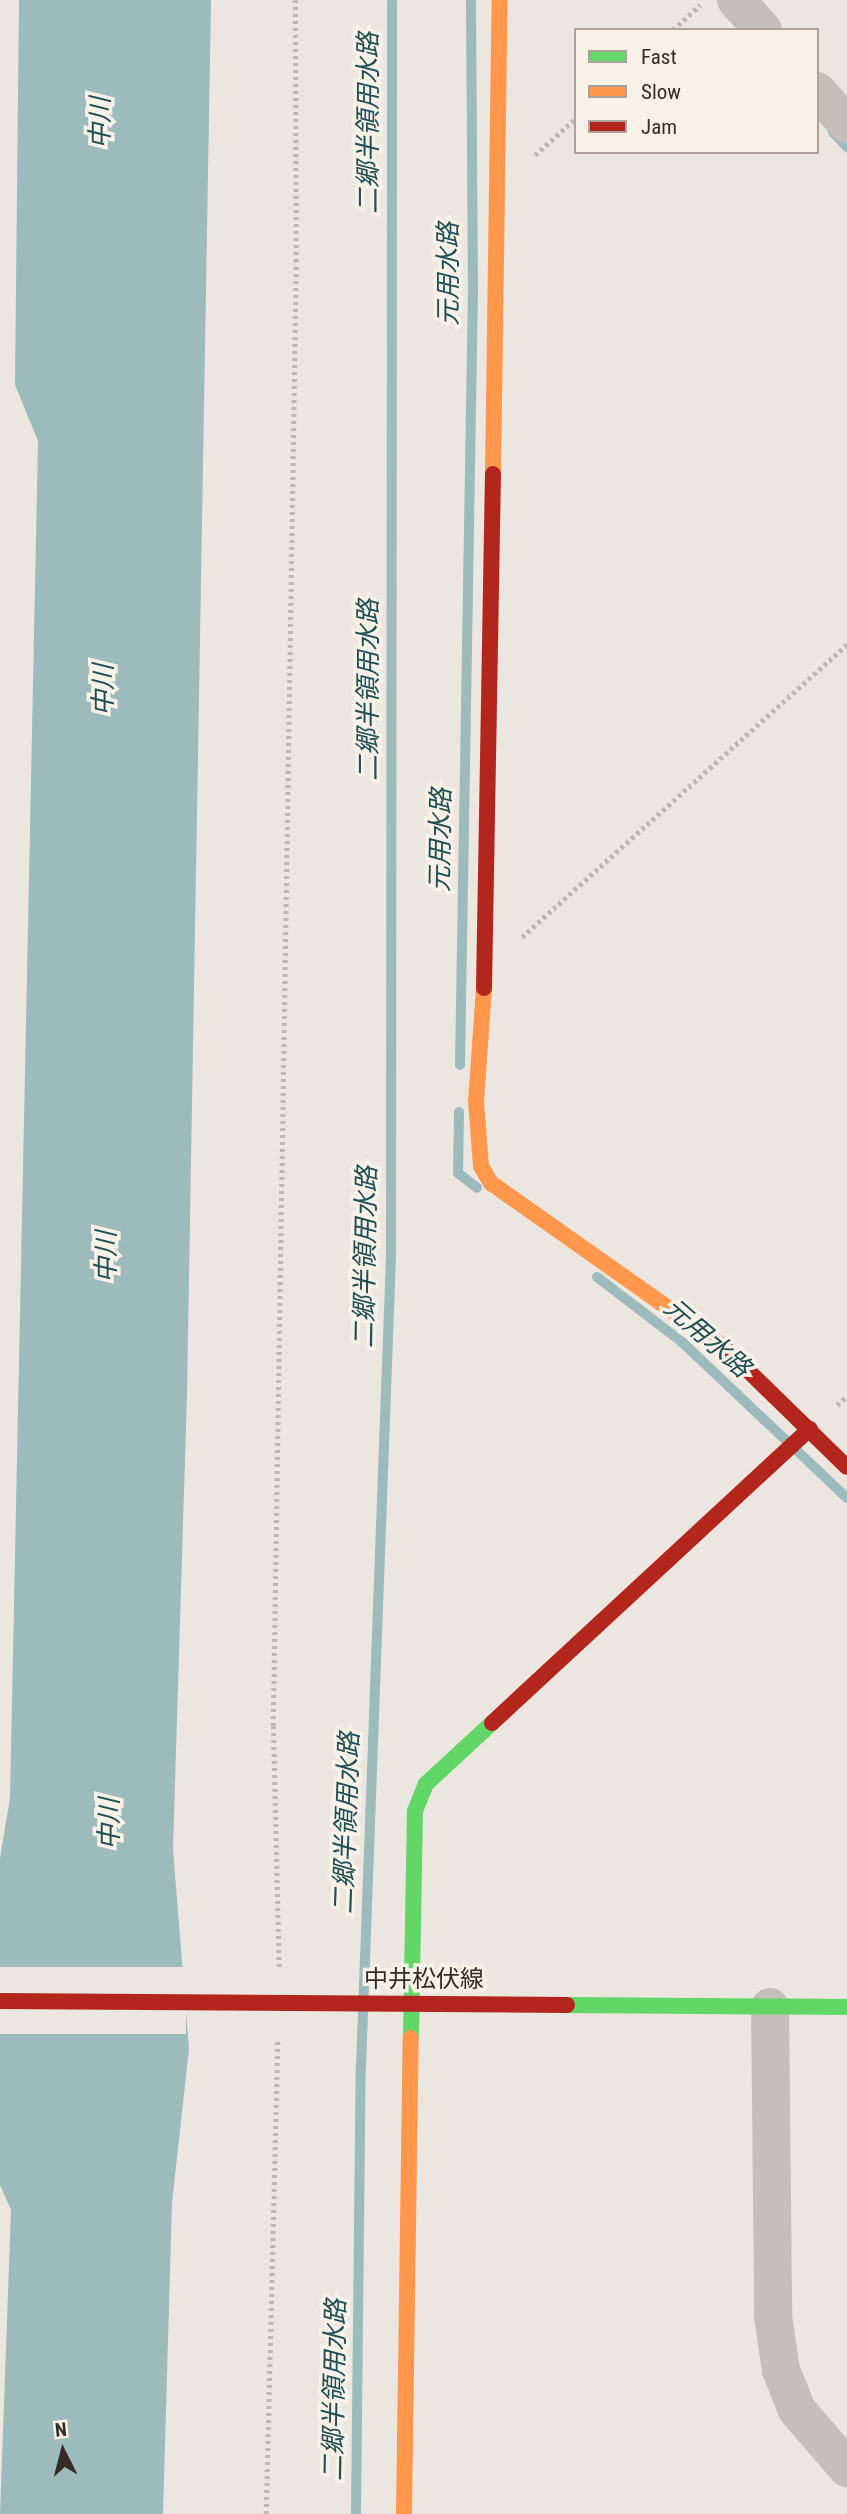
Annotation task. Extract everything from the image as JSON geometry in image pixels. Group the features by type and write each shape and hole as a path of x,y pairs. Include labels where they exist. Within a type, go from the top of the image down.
{"street":[{"path":"500,0 485,971 477,1140 481,1166 491,1183 707,1330 847,1467"},
{"path":"736,0 761,28"},
{"path":"819,93 847,124"},
{"path":"404,2514 415,1811 426,1784 810,1429"},
{"name":"中井松伏線","path":"0,2001 847,2007"},
{"path":"770,2007 773,2316 780,2370 797,2410 847,2468"}],"path":[{"path":"266,2514 280,2003 273,1726 296,290 295,0"},
{"path":"675,28 706,0"},
{"path":"485,971 847,644"}],"water":[{"name":"中川","path":"19,0 211,0 187,1395 173,1849 189,2049 172,2203 163,2514 0,2514 11,2210 0,2185 0,1858 10,1798 38,441 15,385"}],"pier":[{"path":"0,1967 186,1967 186,2034 0,2034"}],"waterway":[{"name":"二郷半領用水路","path":"356,2514 361,2067 391,1255 392,0"},
{"name":"元用水路","path":"460,1065 473,292 471,0"},
{"path":"833,132 847,147"},
{"name":"元用水路","path":"459,1112 458,1173 477,1188"},
{"name":"元用水路","path":"597,1277 682,1342 847,1498"}],"traffic: fast":[{"path":"411,2038 415,1811 426,1784 492,1723"},
{"path":"567,2005 847,2007"}],"traffic: slow":[{"path":"493,474 500,0"},
{"path":"484,988 476,1101 481,1166 491,1183 725,1348"},
{"path":"404,2514 411,2038"}],"traffic: jam":[{"path":"484,988 493,474"},
{"path":"725,1348 847,1467"},
{"path":"492,1723 810,1429"},
{"path":"0,2001 567,2005"}]}
